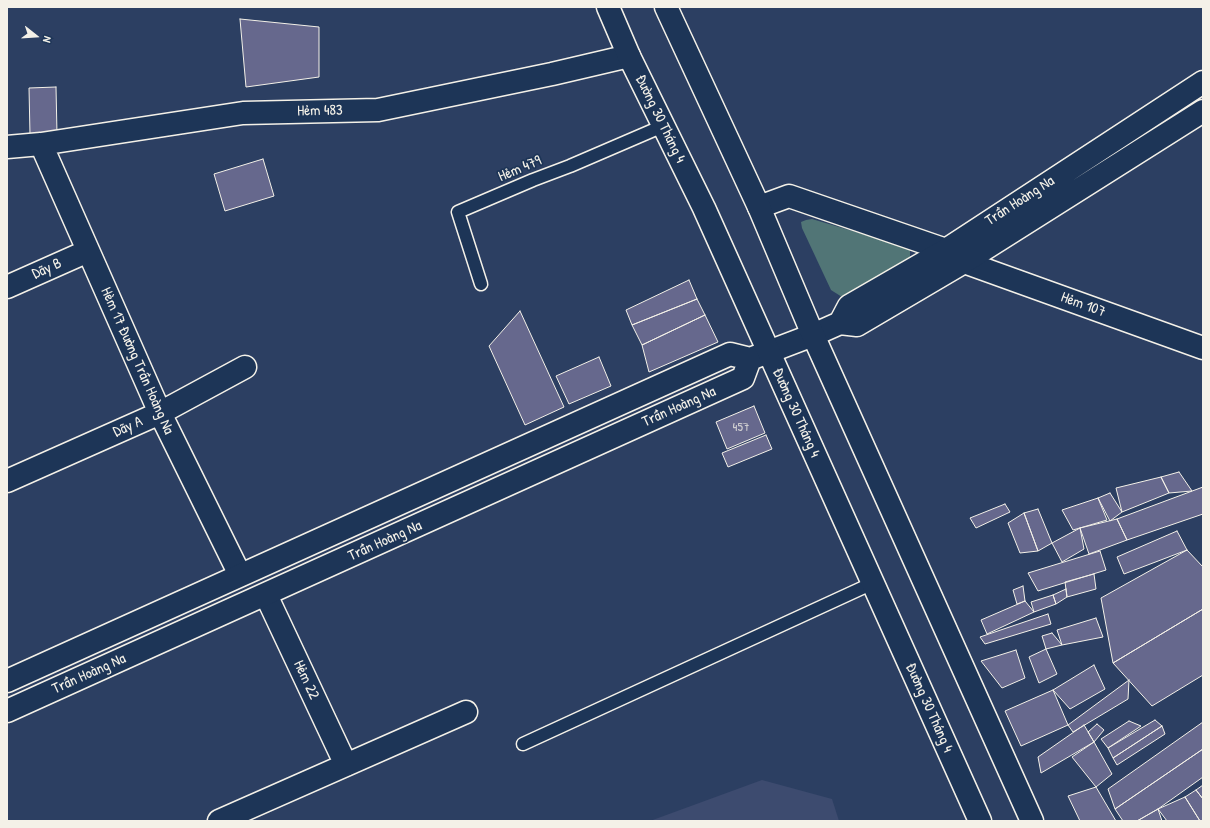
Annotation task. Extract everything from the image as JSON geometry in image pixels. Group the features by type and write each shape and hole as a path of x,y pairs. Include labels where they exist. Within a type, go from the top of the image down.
{"main road":[{"name":"Đường 30 Tháng 4","path":"608,7 629,56 707,215 759,329 759,355 873,583 980,821"},
{"path":"666,7 759,207 813,335 1032,821"},
{"name":"Hẻm 483","path":"7,147 40,144 243,113 378,110 552,74 629,56"},
{"name":"Trần Hoàng Na","path":"840,323 849,306 946,250 1203,82"},
{"name":"Trần Hoàng Na","path":"7,681 730,354 759,355 813,335 840,323 857,325 964,262 1203,111"},
{"name":"Hèm 17 Đường Trần Hoàng Na","path":"40,144 160,413 240,575"},
{"path":"759,207 789,196 946,250"},
{"name":"Dãy B","path":"7,287 88,251"},
{"name":"Hẻm 107","path":"964,262 1203,348"},
{"name":"Trần Hoàng Na","path":"7,711 743,378 759,355"},
{"name":"Dãy A","path":"7,481 160,413 245,367"},
{"name":"Hẻm 22","path":"266,595 346,765"},
{"path":"219,821 466,712"}],"lane":[{"name":"Hẻm 479","path":"481,284 458,212 664,126"},
{"path":"523,744 873,583"}],"shaded area":[{"path":"762,780 832,799 839,821 650,821"}],"green space":[{"path":"812,219 910,248 910,259 842,297 831,290 802,228 801,222"}],"building":[{"path":"240,19 319,27 319,77 246,87"},
{"path":"56,87 57,134 30,135 29,88"},
{"path":"263,159 274,196 225,211 214,174"},
{"path":"689,280 697,299 632,325 626,310"},
{"path":"697,299 705,315 642,345 632,325"},
{"path":"520,311 564,407 525,425 489,346"},
{"path":"705,315 718,342 649,372 642,345"},
{"path":"599,357 611,386 569,404 556,376"},
{"path":"754,406 765,433 727,449 716,422"},
{"path":"766,435 772,449 728,467 722,453"},
{"path":"1179,472 1192,491 1169,493 1161,477"},
{"path":"1161,477 1169,493 1122,512 1116,488"},
{"path":"1203,487 1203,514 1127,540 1117,519"},
{"path":"1110,493 1122,512 1110,521 1098,498"},
{"path":"1098,498 1107,520 1073,530 1062,510"},
{"path":"1005,504 1010,512 976,528 970,518"},
{"path":"1038,509 1052,543 1038,551 1024,513"},
{"path":"1024,513 1038,551 1020,553 1008,523"},
{"path":"1117,519 1127,540 1089,554 1080,528"},
{"path":"1080,528 1084,549 1062,562 1052,543"},
{"path":"1177,531 1187,550 1124,574 1117,557"},
{"path":"1187,550 1203,567 1203,609 1113,663 1101,598"},
{"path":"1100,551 1106,570 1038,591 1028,573"},
{"path":"1094,574 1096,589 1067,597 1065,582"},
{"path":"1023,586 1025,601 1017,604 1013,590"},
{"path":"1066,589 1067,597 1056,604 1053,595"},
{"path":"1053,595 1056,604 1034,612 1031,602"},
{"path":"1025,601 1034,612 987,634 981,620"},
{"path":"1203,609 1203,675 1152,706 1113,663"},
{"path":"1048,614 1051,624 985,644 980,637"},
{"path":"1096,618 1103,637 1062,645 1057,630"},
{"path":"1052,633 1062,645 1046,649 1042,636"},
{"path":"1046,649 1057,674 1039,683 1029,657"},
{"path":"1016,650 1025,678 1002,688 981,661"},
{"path":"1094,665 1105,689 1070,709 1053,690"},
{"path":"1129,680 1128,699 1073,732 1068,725"},
{"path":"1053,690 1068,725 1021,746 1005,711"},
{"path":"1155,720 1162,726 1113,758 1108,748"},
{"path":"1129,721 1141,726 1108,748 1101,739"},
{"path":"1203,722 1203,749 1115,809 1108,789"},
{"path":"1097,724 1104,730 1094,742 1088,732"},
{"path":"1084,725 1094,742 1041,773 1038,757"},
{"path":"1162,726 1165,734 1117,765 1113,758"},
{"path":"1094,742 1112,774 1096,787 1072,757"},
{"path":"1203,749 1203,777 1158,809 1137,821 1123,821 1115,809"},
{"path":"1203,785 1203,799 1196,790"},
{"path":"1096,787 1116,821 1080,821 1068,796"},
{"path":"1196,790 1203,799 1203,821 1200,821 1185,797"},
{"path":"1185,797 1200,821 1167,821 1158,809"},
{"path":"1158,809 1162,821 1137,821"}]}
